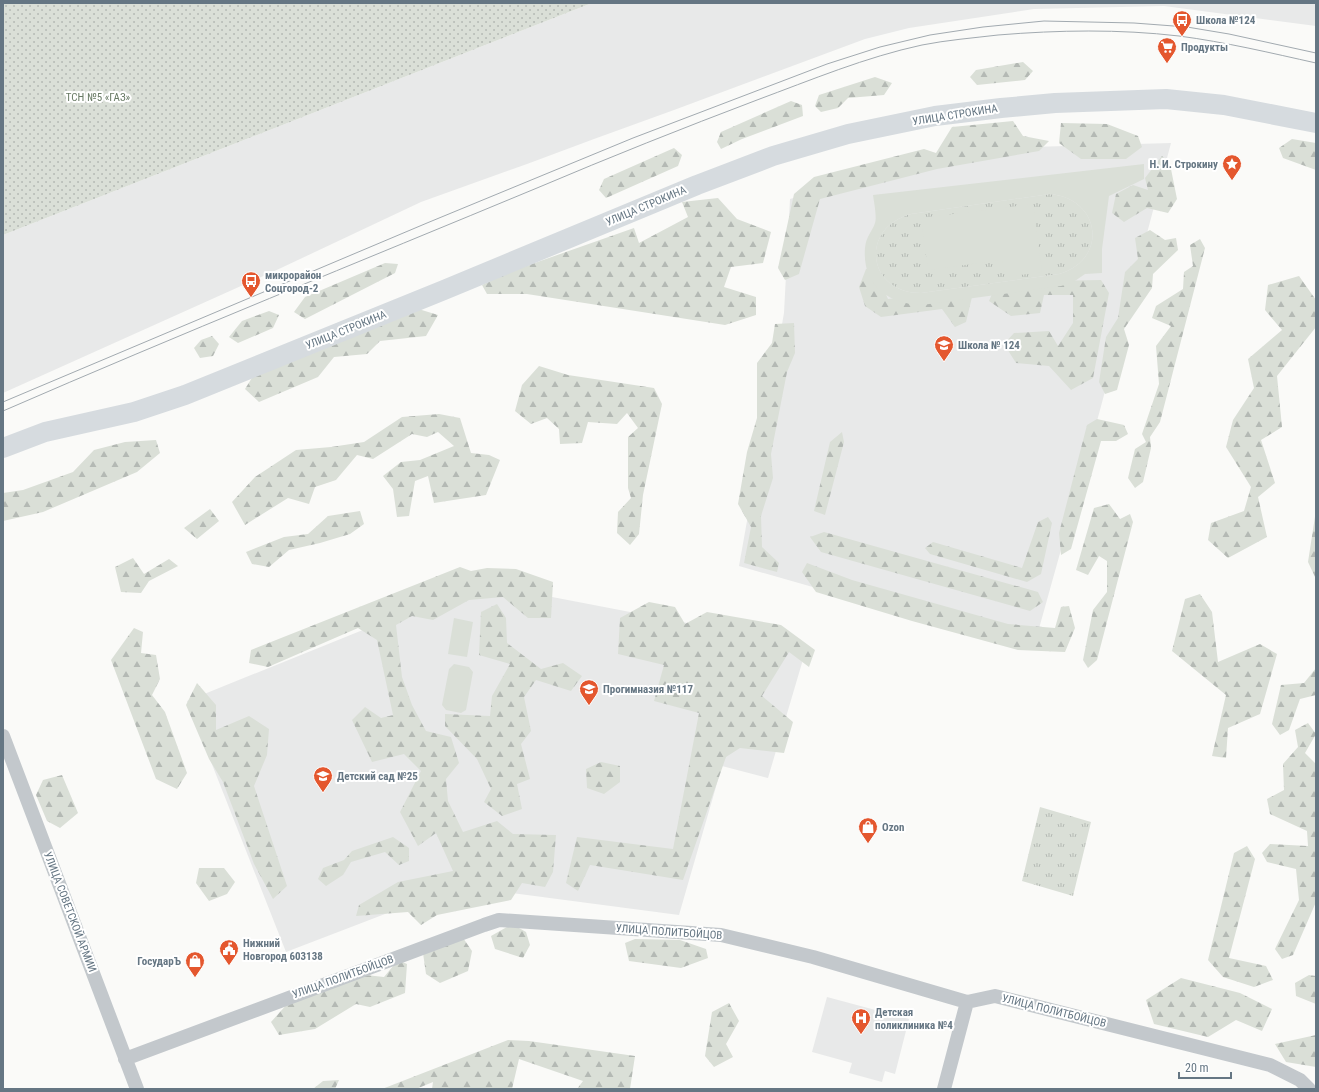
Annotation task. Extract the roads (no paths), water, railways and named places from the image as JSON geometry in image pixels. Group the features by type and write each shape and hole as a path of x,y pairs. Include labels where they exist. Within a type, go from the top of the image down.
{"street":[{"name":"УЛИЦА СТРОКИНА","path":"3,448 44,432 134,412 185,395 697,185 772,156 848,134 935,116 1002,108 1055,103 1166,99 1216,104 1316,123"},
{"name":"УЛИЦА СОВЕТСКОЙ АРМИИ","path":"3,736 137,1089"},
{"name":"УЛИЦА ПОЛИТБОЙЦОВ","path":"125,1059 326,983 499,920 721,935 813,957 966,1002 995,996 1270,1065 1300,1080 1310,1089"},
{"path":"944,1089 966,1002"}],"tram line":[{"path":"3,402 427,223 633,138 827,64 880,47 930,35 983,27 1044,21 1134,23 1187,27 1229,34 1316,53"},
{"path":"3,411 203,326 592,165 818,77 859,62 901,50 941,42 998,35 1066,31 1111,31 1196,38 1316,63"}],"place":[{"name":"Школа №124","path":"1182,37"},
{"name":"Продукты","path":"1167,64"},
{"name":"Н. И. Строкину","path":"1232,181"},
{"name":"микрорайон Соцгород-2","path":"251,298"},
{"name":"Школа № 124","path":"944,362"},
{"name":"Прогимназия №117","path":"589,706"},
{"name":"Детский сад №25","path":"323,793"},
{"name":"Ozon","path":"868,844"},
{"name":"Нижний Новгород 603138","path":"229,966"},
{"name":"ГосударЪ","path":"195,978"},
{"name":"Детская поликлиника №4","path":"861,1035"}],"park label":[{"name":"ТСН №5 «ГАЗ»","path":"98,97"}]}
